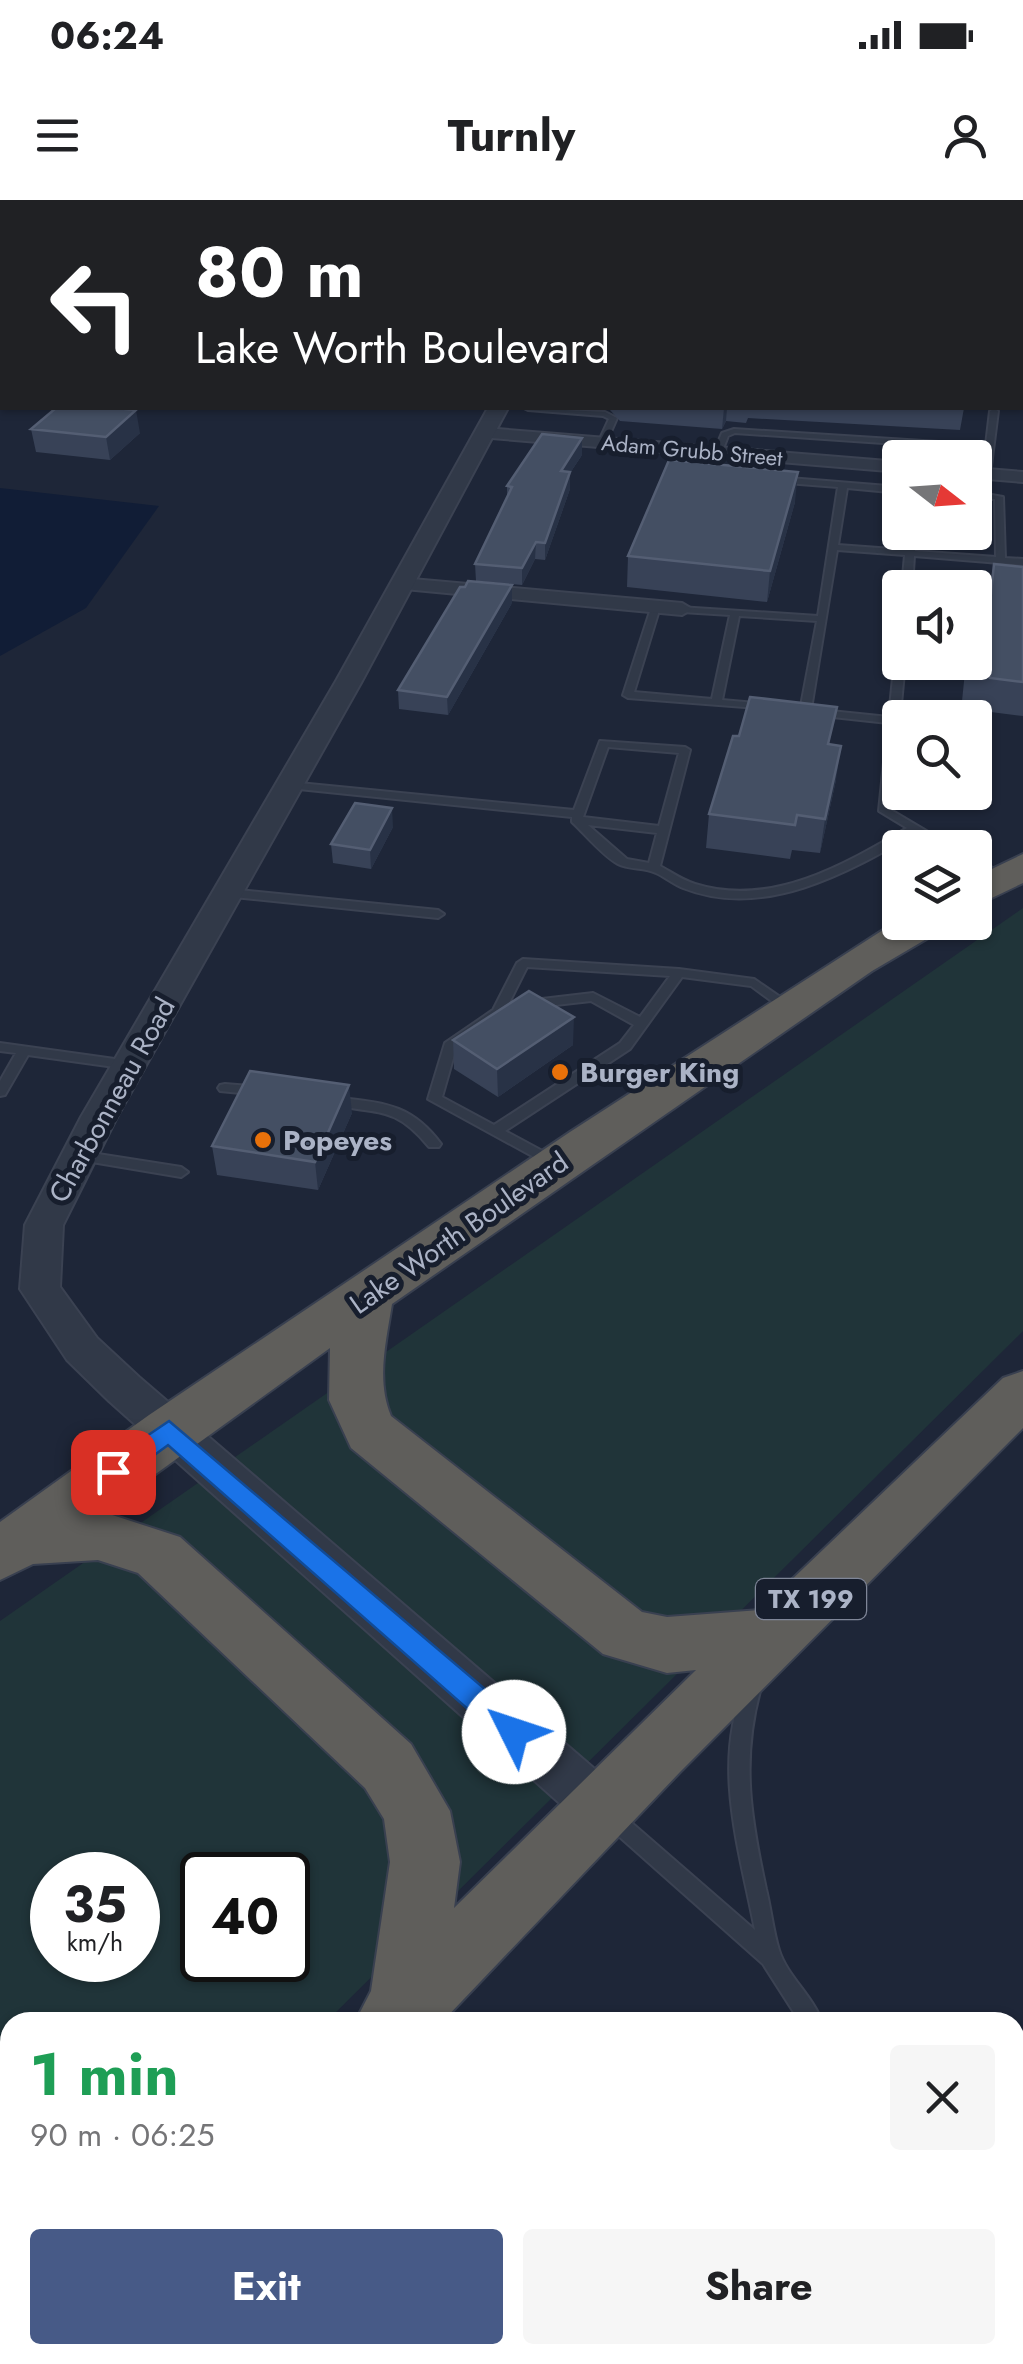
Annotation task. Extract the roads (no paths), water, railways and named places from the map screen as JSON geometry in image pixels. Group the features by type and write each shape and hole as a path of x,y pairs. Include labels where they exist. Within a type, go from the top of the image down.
{"highway":[{"name":"Lake Worth Boulevard","path":"10,1548 169,1431 558,1164 897,940"},
{"path":"368,1297 352,1383 355,1404 371,1432 607,1626 625,1635 668,1645 773,1636"},
{"name":"TX 199","path":"402,2012 773,1636 1023,1392"},
{"path":"10,1548 98,1535 160,1556 388,1766 416,1811 425,1862 399,2012"}],"street":[{"name":"Adam Grubb Street","path":"491,420 602,443 695,456 718,452 882,466"},
{"name":"Charbonneau Road","path":"491,420 79,1156 44,1225 40,1289 82,1350 169,1431 601,1808"},
{"path":"992,475 1023,477"},
{"path":"401,584 682,609"}],"lane":[{"path":"88,410 111,416 128,410"},
{"path":"554,410 606,414 613,418 602,443"},
{"path":"991,440 994,411"},
{"path":"718,452 725,436 734,431 882,441"},
{"path":"766,479 882,488"},
{"path":"805,711 843,485"},
{"path":"992,496 999,497 1001,560"},
{"path":"833,547 1023,562"},
{"path":"909,570 910,550"},
{"path":"655,607 628,695 882,720"},
{"path":"682,609 822,619"},
{"path":"716,703 735,613"},
{"path":"577,817 604,743 685,750 654,867"},
{"path":"289,785 662,830"},
{"path":"885,810 919,830"},
{"path":"577,817 623,862 654,867 667,876 730,896 793,889 858,863 916,828"},
{"path":"228,893 438,914"},
{"path":"498,1012 522,963 680,973 754,983 790,1008"},
{"path":"495,1131 625,1046 680,973"},
{"path":"558,1164 435,1099 450,1046 498,1012 564,998 593,997 642,1024"},
{"path":"0,1047 130,1064"},
{"path":"0,1092 26,1050"},
{"path":"225,1088 285,1094"},
{"path":"324,1100 390,1106 416,1120 434,1144"},
{"path":"79,1156 181,1172"},
{"path":"770,1956 736,1766 744,1709 773,1636"},
{"path":"601,1808 770,1956 806,2012"}],"water":[{"path":"0,488 159,506 86,608 0,656"}],"place":[{"name":"Burger King","path":"560,1072"},
{"name":"Popeyes","path":"263,1140"}]}
